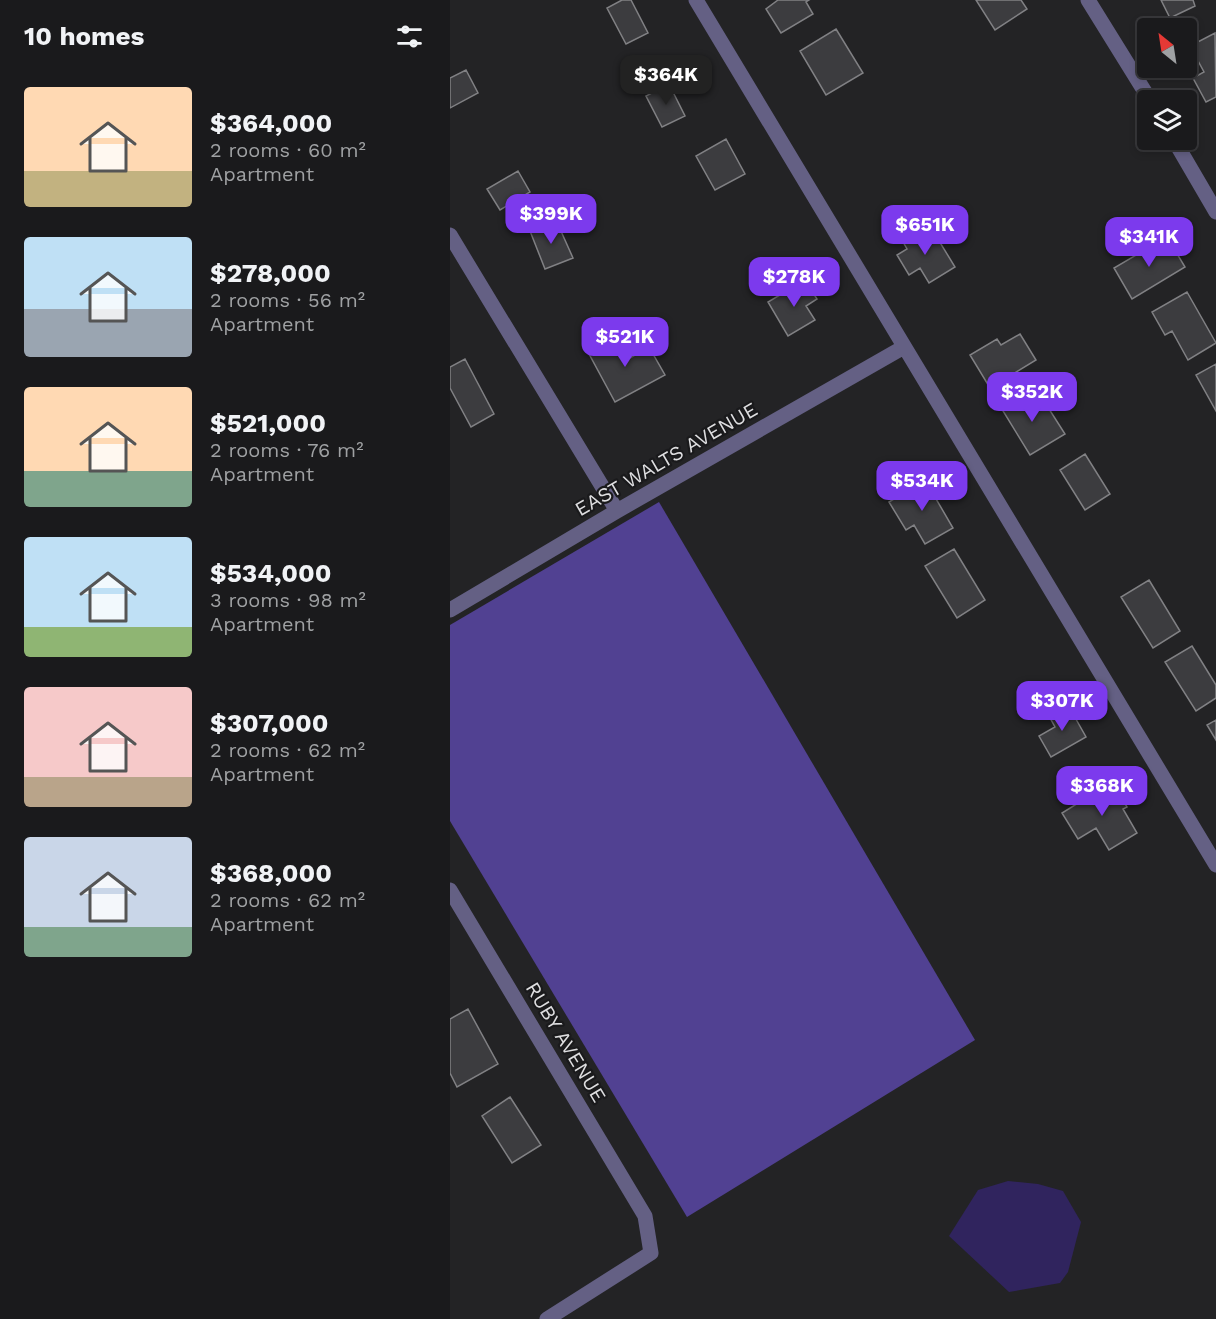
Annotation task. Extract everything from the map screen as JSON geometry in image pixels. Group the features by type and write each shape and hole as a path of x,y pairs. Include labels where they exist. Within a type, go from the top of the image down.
{"street":[{"path":"696,0 1216,865"},
{"path":"1088,0 1144,90"},
{"path":"1180,150 1216,212"},
{"path":"450,235 617,511"},
{"name":"EAST WALTS AVENUE","path":"450,610 617,511 904,347"},
{"name":"RUBY AVENUE","path":"450,890 645,1216 651,1253 547,1319"}],"shaded area":[{"path":"659,502 975,1040 687,1217 450,821 450,625"},
{"path":"1008,1181 1038,1184 1063,1191 1081,1222 1068,1272 1060,1283 1009,1292 949,1236 978,1190"}],"building":[{"path":"622,0 631,0 648,33 626,44 607,8"},
{"path":"778,0 809,0 806,2 813,14 781,33 766,9"},
{"path":"976,0 1021,0 1027,9 995,30"},
{"path":"1161,0 1193,0 1195,6 1170,18"},
{"path":"836,29 863,73 826,95 800,51"},
{"path":"1215,33 1216,97 1206,102 1193,78 1197,78 1204,72 1197,59 1197,42"},
{"path":"466,70 478,93 450,108 450,78"},
{"path":"669,84 685,116 662,127 646,96"},
{"path":"726,139 745,174 715,190 696,156"},
{"path":"518,171 530,192 500,210 487,189"},
{"path":"556,220 573,258 545,269 530,231"},
{"path":"917,230 922,238 933,231 955,267 929,283 920,268 909,275 897,255 907,249 902,240"},
{"path":"1167,237 1185,267 1132,299 1114,268"},
{"path":"805,280 817,299 806,306 815,320 788,336 768,302"},
{"path":"1187,292 1216,343 1188,360 1172,331 1165,335 1152,312"},
{"path":"1020,334 1036,360 990,388 970,355 997,339 1001,345"},
{"path":"617,335 630,358 649,347 665,375 615,402 588,352"},
{"path":"465,359 494,414 471,427 450,388 450,367"},
{"path":"1216,364 1216,411 1196,375"},
{"path":"1024,391 1034,407 1044,401 1065,434 1030,455 1000,406"},
{"path":"1085,454 1110,494 1085,510 1060,470"},
{"path":"925,480 953,528 925,544 914,525 906,530 889,502"},
{"path":"954,549 985,600 957,618 925,566"},
{"path":"1149,580 1180,631 1153,648 1121,597"},
{"path":"1192,646 1216,685 1216,698 1196,711 1165,662"},
{"path":"1068,705 1086,737 1051,757 1039,736 1055,727 1049,716"},
{"path":"1216,720 1216,740 1207,725"},
{"path":"1112,782 1127,807 1123,809 1137,833 1109,850 1096,828 1078,839 1062,813"},
{"path":"468,1009 498,1064 457,1087 450,1073 450,1019"},
{"path":"510,1097 541,1145 512,1163 482,1116"}]}
